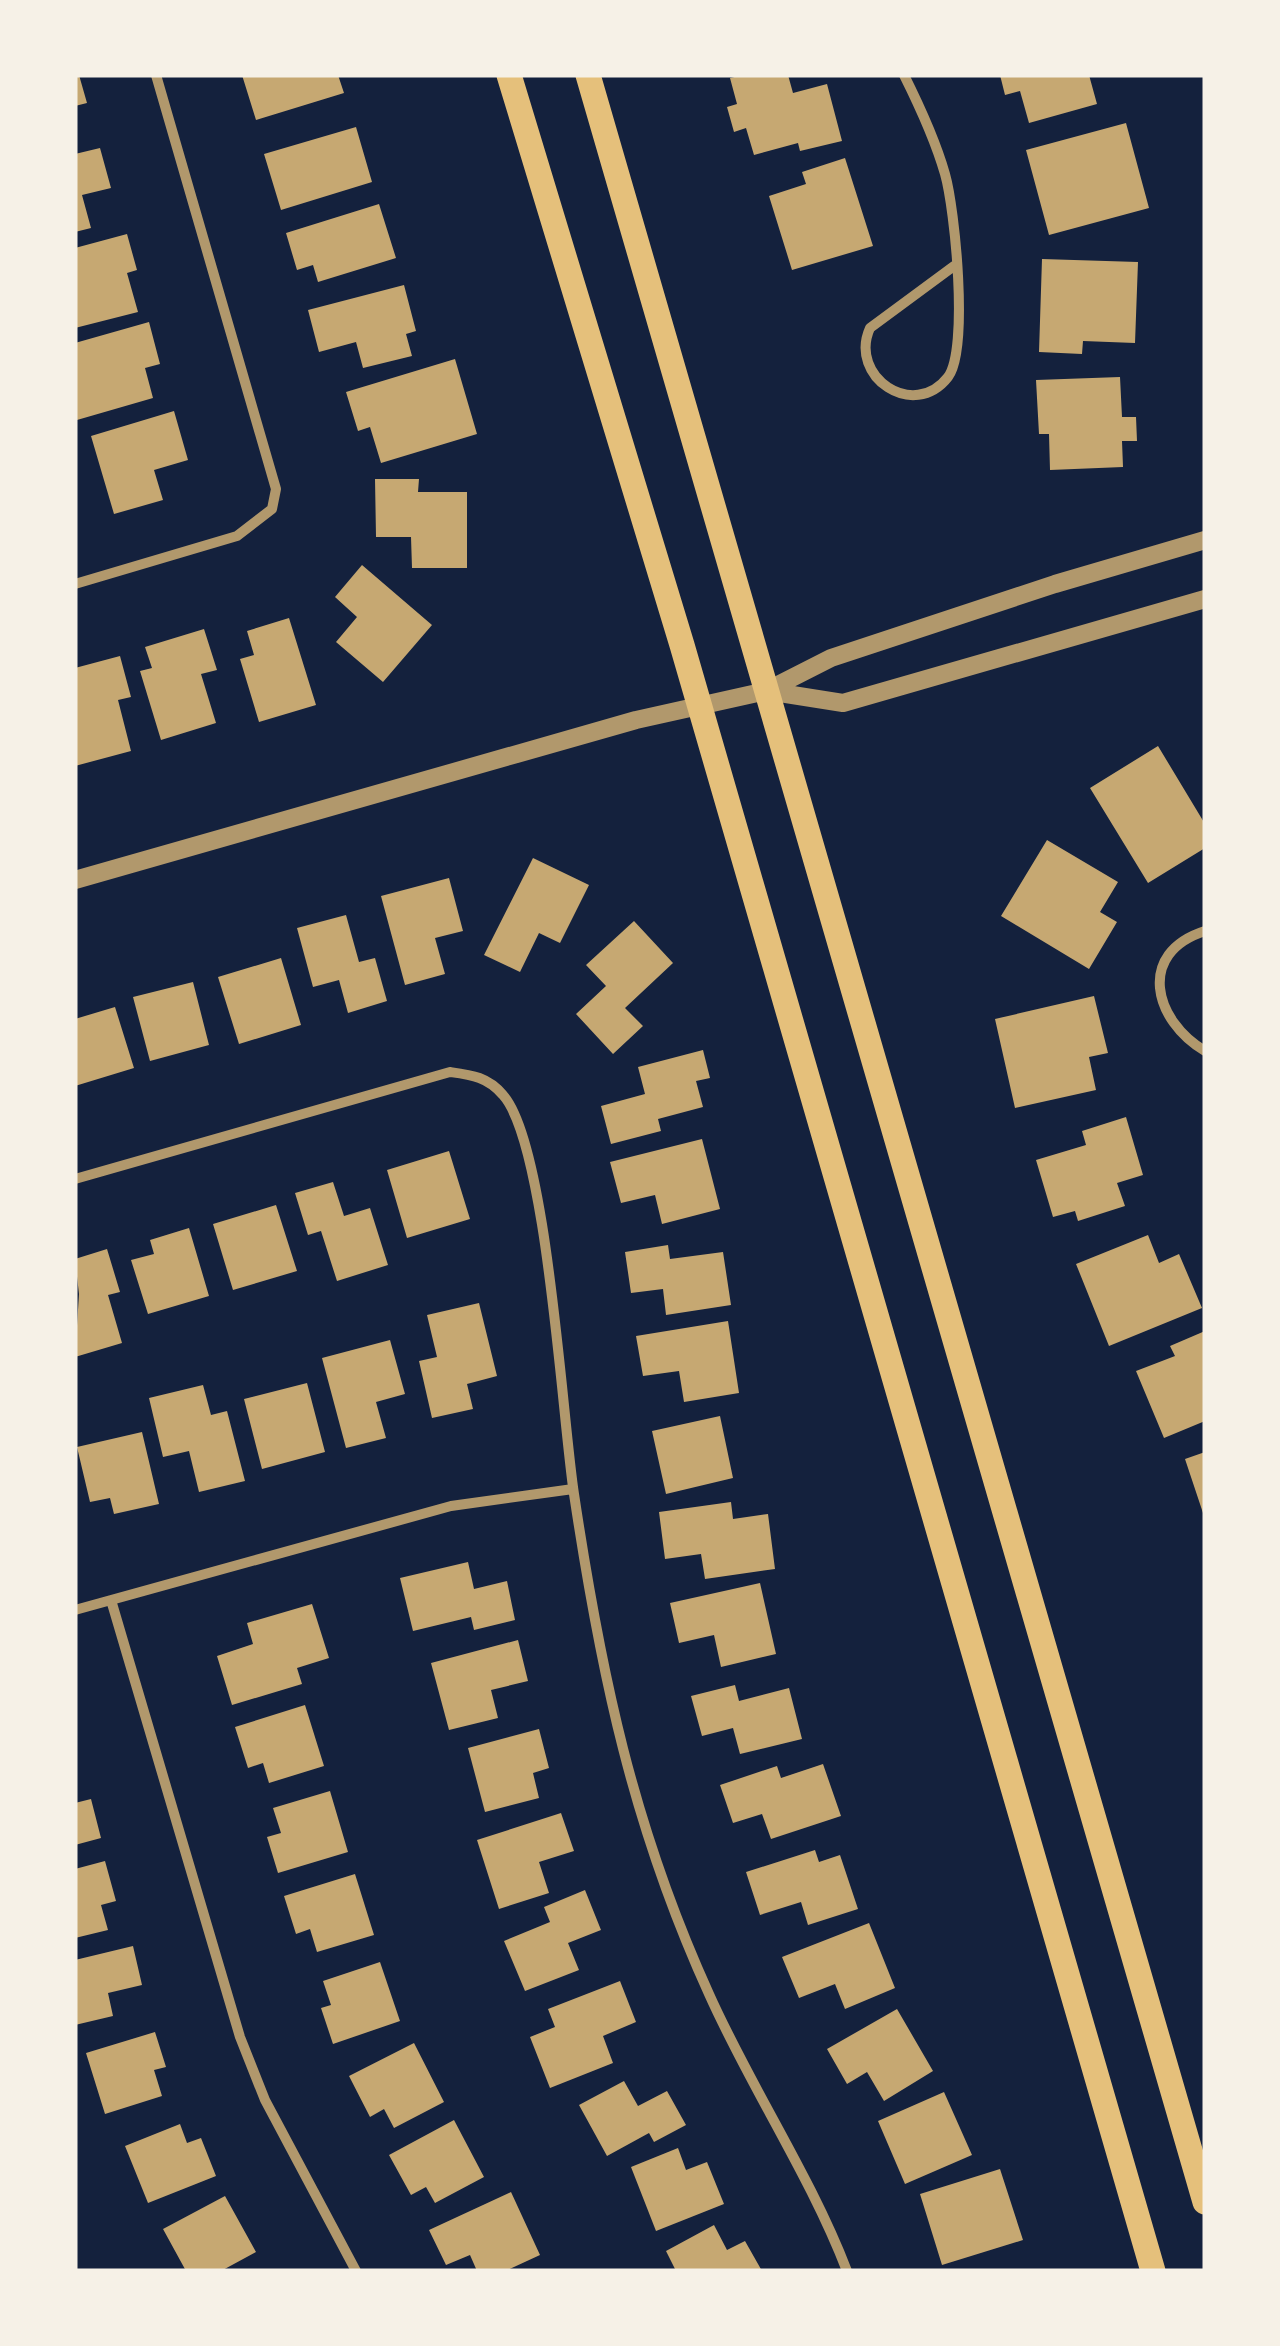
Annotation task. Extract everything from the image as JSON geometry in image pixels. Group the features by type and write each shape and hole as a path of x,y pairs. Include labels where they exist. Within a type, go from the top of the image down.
{"main road":[{"path":"510,75 698,704 1152,2271"},
{"path":"588,75 1205,2202"}],"street":[{"path":"75,584 237,536 272,508 273,471 156,75"},
{"path":"904,75 946,176 959,299 954,367 934,390 919,394 890,390 869,369 864,340 870,328 954,266"},
{"path":"75,880 698,704 766,691 831,658 1055,584 1205,540"},
{"path":"766,691 843,704 1205,599"},
{"path":"1205,931 1178,946 1159,975 1160,992 1174,1026 1205,1051"},
{"path":"75,1179 450,1072 482,1076 505,1096 517,1122 538,1202 573,1489 602,1672 653,1855 710,1996 829,2227 847,2271"},
{"path":"75,1610 450,1506 573,1489"},
{"path":"111,1600 240,2038 266,2100 356,2271"}],"building":[{"path":"75,75 79,75 87,103 75,106"},
{"path":"242,75 338,75 344,93 256,120"},
{"path":"788,75 793,93 827,84 842,141 800,151 798,143 754,155 746,128 734,132 727,107 737,104 730,78"},
{"path":"1000,75 1089,75 1097,104 1029,123 1020,91 1005,95"},
{"path":"1126,123 1149,208 1049,235 1026,150"},
{"path":"356,127 372,182 281,210 264,154"},
{"path":"100,148 111,188 82,195 91,228 75,232 75,154"},
{"path":"845,158 873,246 792,270 769,196 806,184 802,172"},
{"path":"379,204 396,258 318,282 313,265 297,270 286,233"},
{"path":"127,234 137,270 127,273 138,312 75,328 75,248"},
{"path":"1042,259 1138,262 1135,343 1083,341 1082,354 1039,352"},
{"path":"404,285 416,331 406,334 412,356 363,368 356,342 319,352 308,310"},
{"path":"149,322 160,364 145,368 153,398 77,420 75,343"},
{"path":"455,359 477,434 381,463 370,427 358,431 346,392"},
{"path":"1120,377 1122,417 1136,417 1137,441 1122,441 1123,467 1050,470 1049,434 1039,434 1036,380"},
{"path":"174,411 188,460 154,470 163,500 114,514 91,436"},
{"path":"375,479 419,479 418,492 467,492 467,568 412,568 411,537 376,537"},
{"path":"362,565 432,625 383,682 336,642 357,617 335,597"},
{"path":"289,618 316,705 259,722 240,659 254,655 247,631"},
{"path":"204,629 217,670 201,674 216,723 161,740 140,671 152,668 145,647"},
{"path":"120,656 131,697 118,700 131,751 75,766 75,668"},
{"path":"1158,746 1205,824 1205,848 1148,883 1090,788"},
{"path":"1047,840 1118,882 1100,912 1117,922 1089,969 1001,916"},
{"path":"533,858 589,885 560,943 539,933 520,972 484,955"},
{"path":"449,878 463,931 435,938 445,974 405,985 381,896"},
{"path":"346,915 359,962 375,958 387,1001 348,1013 339,980 313,987 297,928"},
{"path":"634,921 673,963 625,1008 643,1026 613,1054 576,1014 606,986 586,965"},
{"path":"281,958 301,1025 239,1044 218,977"},
{"path":"193,982 209,1045 150,1061 133,997"},
{"path":"1094,996 1108,1053 1089,1057 1096,1090 1015,1108 995,1019"},
{"path":"115,1007 134,1068 75,1086 75,1019"},
{"path":"703,1050 710,1078 696,1081 703,1107 658,1119 661,1131 611,1144 601,1106 645,1094 638,1067"},
{"path":"1126,1117 1143,1175 1117,1183 1125,1206 1078,1221 1075,1211 1053,1217 1036,1160 1086,1145 1082,1131"},
{"path":"702,1139 720,1209 662,1224 655,1195 621,1203 610,1162"},
{"path":"449,1151 470,1219 407,1238 387,1170"},
{"path":"333,1182 344,1216 370,1208 388,1265 337,1281 321,1231 308,1235 295,1193"},
{"path":"276,1205 297,1271 233,1290 213,1224"},
{"path":"189,1228 209,1296 148,1314 131,1260 154,1254 150,1240"},
{"path":"1148,1235 1159,1263 1179,1254 1202,1308 1109,1346 1076,1264"},
{"path":"668,1245 670,1259 723,1252 731,1305 666,1315 663,1289 631,1293 625,1252"},
{"path":"107,1249 120,1292 108,1295 122,1343 75,1357 79,1294 75,1259"},
{"path":"479,1303 497,1376 467,1384 473,1409 432,1418 419,1361 437,1357 427,1315"},
{"path":"728,1321 739,1393 684,1402 679,1371 643,1376 636,1336"},
{"path":"1205,1331 1205,1421 1164,1438 1136,1371 1175,1356 1170,1346"},
{"path":"390,1340 405,1394 376,1402 386,1438 346,1448 322,1358"},
{"path":"307,1383 325,1452 262,1469 244,1399"},
{"path":"203,1385 211,1415 227,1411 245,1481 199,1492 189,1451 163,1457 149,1398"},
{"path":"720,1416 733,1478 666,1494 652,1431"},
{"path":"142,1432 159,1504 114,1514 110,1498 90,1502 77,1447"},
{"path":"1205,1452 1205,1516 1204,1516 1185,1459"},
{"path":"731,1502 733,1519 768,1514 775,1569 705,1579 701,1554 665,1559 659,1512"},
{"path":"468,1562 474,1589 507,1581 515,1620 474,1630 471,1617 413,1631 400,1578"},
{"path":"760,1583 776,1654 721,1667 714,1635 679,1643 670,1603"},
{"path":"312,1604 329,1658 297,1668 302,1684 232,1705 217,1656 253,1644 247,1623"},
{"path":"518,1640 528,1681 491,1690 498,1718 449,1730 431,1663"},
{"path":"735,1685 739,1701 789,1688 802,1739 740,1754 733,1728 702,1736 691,1696"},
{"path":"305,1705 324,1766 269,1783 263,1763 248,1768 235,1727"},
{"path":"539,1729 549,1768 533,1773 539,1798 485,1812 468,1748"},
{"path":"823,1764 841,1816 771,1839 762,1814 733,1823 720,1785 777,1766 781,1778"},
{"path":"330,1791 348,1852 278,1873 267,1837 281,1833 273,1808"},
{"path":"91,1799 101,1838 75,1845 75,1803"},
{"path":"561,1813 574,1851 539,1862 549,1893 499,1909 477,1840"},
{"path":"815,1850 819,1862 840,1855 858,1909 808,1925 801,1902 760,1915 746,1872"},
{"path":"105,1861 116,1901 101,1905 108,1930 75,1938 75,1869"},
{"path":"355,1874 374,1935 317,1952 310,1929 296,1934 284,1896"},
{"path":"585,1890 601,1930 568,1943 579,1970 525,1991 504,1941 550,1922 544,1907"},
{"path":"869,1923 895,1988 845,2009 835,1984 799,1998 782,1957"},
{"path":"133,1946 142,1985 108,1993 113,2016 75,2025 75,1960"},
{"path":"380,1962 400,2021 333,2044 321,2008 331,2005 323,1981"},
{"path":"620,1981 636,2022 603,2036 613,2063 550,2088 530,2037 555,2027 548,2009"},
{"path":"897,2009 933,2071 884,2101 867,2072 847,2084 827,2049"},
{"path":"155,2032 166,2067 154,2070 162,2096 105,2114 86,2053"},
{"path":"414,2043 444,2102 394,2128 384,2109 370,2117 349,2076"},
{"path":"624,2081 638,2106 667,2091 686,2125 654,2142 649,2133 607,2156 579,2105"},
{"path":"944,2092 972,2155 905,2184 878,2121"},
{"path":"454,2120 484,2177 435,2203 426,2187 411,2195 389,2155"},
{"path":"180,2124 187,2143 201,2138 216,2176 148,2203 125,2146"},
{"path":"678,2148 686,2170 707,2162 724,2204 656,2231 631,2167"},
{"path":"1000,2169 1023,2240 942,2265 920,2194"},
{"path":"511,2192 540,2255 505,2271 477,2271 470,2255 446,2265 429,2230"},
{"path":"225,2196 256,2252 221,2271 186,2271 163,2229"},
{"path":"714,2225 727,2250 745,2241 762,2271 676,2271 666,2251"}]}
